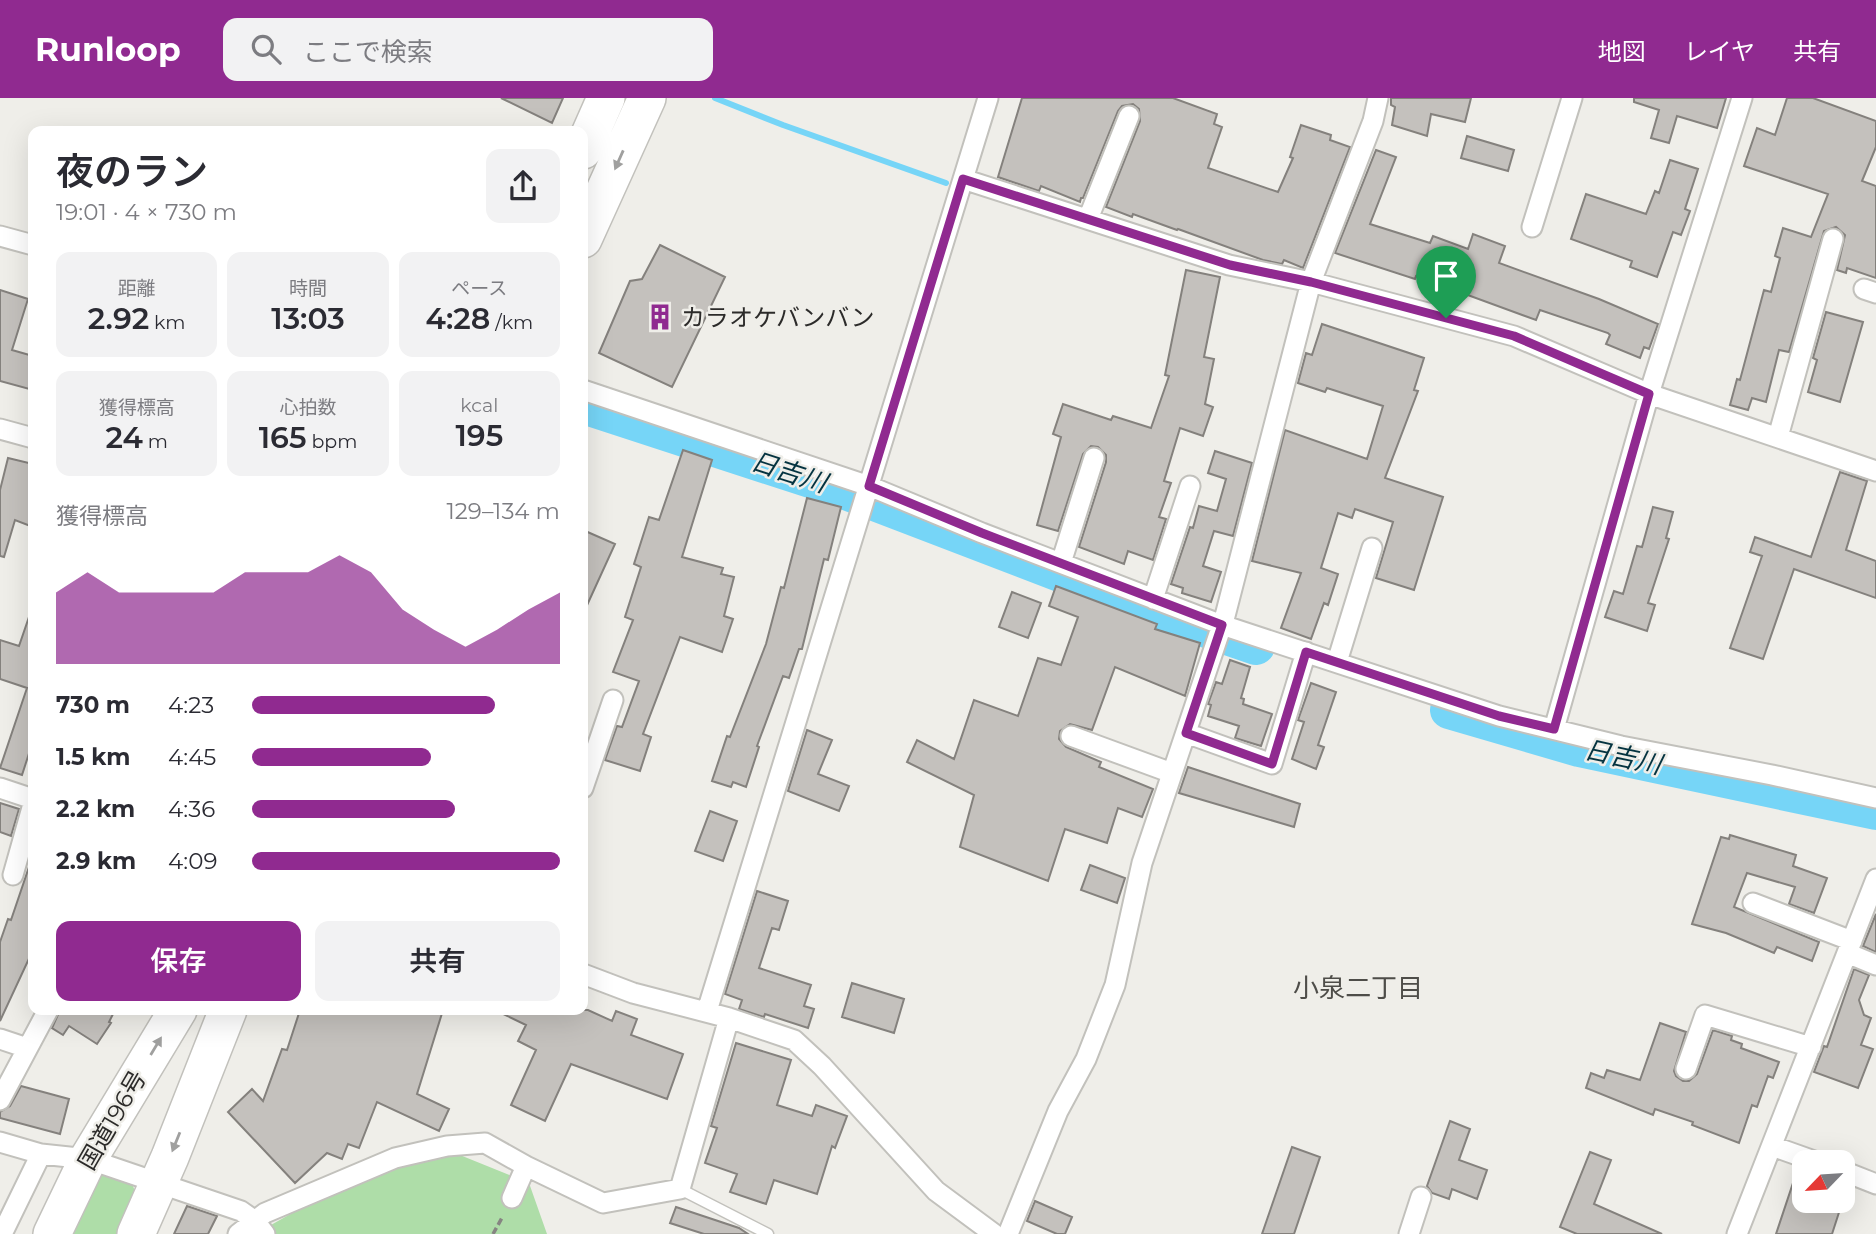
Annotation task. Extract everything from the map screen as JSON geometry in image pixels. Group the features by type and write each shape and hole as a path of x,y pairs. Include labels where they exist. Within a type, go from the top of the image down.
{"highway":[{"path":"588,139 606,98"},
{"path":"588,228 647,98"},
{"name":"国道196号","path":"52,1234 88,1159 175,1015"},
{"path":"136,1234 226,1015"}],"street":[{"path":"707,1011 988,98"},
{"path":"1008,1234 1058,1111 1086,1059 1115,985 1142,863 1222,625 1311,282 1373,121 1378,98"},
{"path":"1532,226 1572,98"},
{"path":"1554,729 1649,394 1742,98"},
{"path":"1087,219 1129,116"},
{"path":"963,179 1230,265 1311,282 1514,336 1649,394 1876,471"},
{"path":"0,236 28,244"},
{"path":"1778,437 1833,239"},
{"path":"588,392 869,486 982,533 1222,625 1499,716 1621,746 1876,798"},
{"path":"0,429 28,437"},
{"path":"1061,563 1094,458"},
{"path":"1153,598 1190,486"},
{"path":"1337,662 1372,548"},
{"path":"1186,733 1272,764 1306,652"},
{"path":"588,773 613,700"},
{"path":"1071,736 1172,773"},
{"path":"0,788 28,799"},
{"path":"13,875 28,820"},
{"path":"1737,1234 1876,878"},
{"path":"1753,903 1849,947 1876,965"},
{"path":"588,976 633,993 729,1017 794,1040 822,1066 936,1191 994,1234"},
{"path":"0,1100 45,1015"},
{"path":"1686,1069 1705,1015 1811,1047"},
{"path":"260,1228 265,1213 395,1158 447,1146 485,1143 603,1203 680,1189 729,1017"},
{"path":"0,1039 27,1048"},
{"path":"0,1142 41,1154 88,1159 241,1211 260,1228"},
{"path":"1772,1146 1792,1153"},
{"path":"2,1234 41,1154"},
{"path":"512,1198 526,1166"},
{"path":"1855,1176 1876,1184"},
{"path":"1409,1234 1421,1197"},
{"path":"238,1234 260,1228"}],"lane":[{"path":"680,1189 768,1234"}],"green space":[{"path":"445,1149 529,1183 547,1234 255,1234 394,1162"},
{"path":"104,1165 128,1173 141,1207 129,1234 65,1234"}],"building":[{"path":"501,98 563,98 552,123"},
{"path":"1022,98 1173,98 1217,114 1214,124 1222,127 1208,168 1278,192 1293,158 1290,157 1301,125 1331,135 1330,140 1350,147 1303,268 1284,260 1282,264 1263,260 1178,229 1106,207 1140,121 1139,109 1133,104 1122,106 1118,111 1080,202 1041,186 1039,191 998,177"},
{"path":"1391,98 1471,98 1465,122 1431,114 1427,136 1392,125 1395,107 1391,105"},
{"path":"1634,98 1726,98 1717,128 1677,116 1669,143 1651,138 1659,110 1634,102"},
{"path":"1787,98 1813,98 1876,121 1876,147 1862,181 1876,186 1876,278 1847,268 1846,273 1837,270 1845,235 1836,227 1824,231 1789,352 1779,350 1766,402 1752,398 1748,410 1730,405 1737,379 1740,380 1764,290 1771,292 1780,258 1775,256 1783,228 1811,237 1828,194 1744,166 1757,128 1775,135"},
{"path":"1467,136 1514,150 1508,171 1461,158"},
{"path":"1376,150 1396,157 1370,224 1430,243 1433,236 1468,249 1473,234 1505,246 1499,263 1599,299 1658,324 1649,349 1644,347 1640,358 1606,344 1610,335 1608,333 1540,310 1536,320 1416,276 1415,279 1335,253"},
{"path":"1670,160 1698,169 1685,209 1690,211 1681,235 1673,232 1657,277 1630,267 1632,261 1571,239 1586,194 1646,214 1655,191 1659,193"},
{"name":"カラオケバンバン","path":"660,245 725,277 672,387 599,353 630,281 642,279"},
{"path":"1186,270 1220,277 1204,357 1214,359 1205,404 1213,407 1203,436 1180,428 1164,481 1171,483 1159,517 1166,519 1153,560 1128,551 1124,564 1079,547 1106,462 1106,455 1098,447 1091,446 1083,454 1058,531 1037,525 1061,437 1053,434 1063,404 1111,420 1113,416 1151,428 1169,376 1165,375"},
{"path":"0,290 28,299 12,350 28,355 28,389 0,381"},
{"path":"1826,312 1863,322 1840,402 1808,392 1817,360 1813,358"},
{"path":"1322,324 1424,358 1414,390 1418,391 1385,478 1443,497 1414,590 1376,578 1393,522 1355,509 1352,518 1338,513 1321,568 1338,574 1328,605 1324,603 1311,639 1281,628 1301,573 1252,561 1285,430 1367,459 1383,406 1327,388 1325,392 1298,383 1306,353 1312,355"},
{"path":"683,450 712,460 682,557 723,568 721,574 734,577 724,616 733,619 722,652 680,637 643,734 651,737 640,771 605,760 617,726 622,727 639,681 613,672 633,620 625,617 641,567 634,564 649,517 659,520"},
{"path":"1215,451 1252,463 1233,536 1214,531 1203,566 1221,572 1211,602 1182,593 1183,588 1171,584 1199,506 1217,511 1226,479 1208,473"},
{"path":"8,458 28,463 28,525 15,520 4,557 0,556 0,490"},
{"path":"1840,472 1867,481 1846,550 1876,561 1876,598 1794,569 1763,659 1730,648 1762,556 1750,552 1755,537 1811,557"},
{"path":"807,498 841,507 828,560 824,559 802,649 799,649 789,678 783,676 757,746 759,747 746,787 733,782 731,787 712,781 727,736 730,737 766,644 781,587 784,588"},
{"path":"1653,507 1673,512 1666,538 1669,539 1648,603 1655,605 1647,631 1605,617 1614,591 1623,594 1637,546 1642,547"},
{"path":"588,532 615,544 588,603"},
{"path":"1056,586 1157,624 1155,629 1200,643 1185,696 1115,667 1092,730 1070,724 1060,731 1059,739 1066,747 1101,762 1099,767 1153,789 1142,817 1118,808 1107,843 1065,829 1048,881 960,847 974,795 907,762 917,740 954,759 974,700 1018,716 1038,658 1061,665 1078,617 1049,606"},
{"path":"1012,592 1041,603 1028,638 999,627"},
{"path":"28,620 28,756 22,775 0,768 27,688 0,679 0,640 19,646"},
{"path":"1230,660 1250,667 1241,698 1244,699 1243,704 1272,714 1261,746 1235,738 1239,726 1208,716 1211,705 1208,704 1216,682 1222,684"},
{"path":"1311,683 1336,692 1318,745 1324,747 1316,769 1292,759 1304,722 1298,720"},
{"path":"807,730 832,740 818,774 849,786 839,811 788,791"},
{"path":"1188,767 1300,804 1294,827 1179,793"},
{"path":"0,803 19,809 11,836 0,832"},
{"path":"710,811 737,821 723,861 695,851"},
{"path":"1730,835 1796,855 1793,866 1827,878 1814,913 1789,904 1795,887 1747,873 1734,907 1819,942 1812,961 1777,947 1774,953 1726,933 1692,924 1721,837 1729,839"},
{"path":"1090,865 1125,878 1117,903 1081,890"},
{"path":"28,870 28,961 0,1021 0,942 8,919 11,920"},
{"path":"757,891 788,901 779,930 772,928 759,968 811,985 804,1006 814,1009 808,1028 739,1009 742,1000 725,994"},
{"path":"1876,914 1876,952 1863,946"},
{"path":"1854,969 1869,975 1859,1000 1864,1015 1871,1018 1861,1045 1873,1049 1858,1088 1814,1072 1824,1046 1827,1047"},
{"path":"852,983 904,999 894,1033 842,1017"},
{"path":"588,1010 612,1021 616,1011 637,1019 631,1035 683,1054 667,1099 571,1064 545,1121 511,1105 536,1050 518,1041 526,1025 505,1015 588,1015"},
{"path":"58,1015 112,1015 109,1022 111,1023 97,1044 69,1026 63,1035 52,1028"},
{"path":"298,1015 441,1015 417,1094 449,1109 439,1131 377,1102 359,1148 348,1144 342,1159 327,1153 295,1183 228,1112 252,1089 263,1101 282,1049 287,1050"},
{"path":"1660,1023 1686,1032 1674,1071 1683,1081 1689,1081 1697,1074 1713,1030 1732,1036 1731,1040 1742,1044 1741,1048 1779,1062 1773,1078 1768,1076 1757,1107 1752,1105 1739,1143 1692,1125 1693,1122 1655,1109 1653,1115 1586,1088 1591,1073 1604,1078 1607,1070 1640,1080"},
{"path":"736,1043 791,1060 777,1105 812,1116 816,1105 847,1116 835,1148 832,1146 817,1194 774,1180 766,1204 730,1192 737,1174 705,1163 717,1128 711,1126"},
{"path":"21,1086 69,1099 60,1134 0,1118 0,1112 10,1106"},
{"path":"1450,1121 1470,1129 1459,1160 1487,1170 1477,1199 1452,1189 1449,1199 1432,1193 1427,1186"},
{"path":"1292,1147 1320,1157 1294,1234 1262,1234"},
{"path":"1590,1152 1611,1160 1594,1204 1662,1234 1577,1234 1560,1227"},
{"path":"1792,1186 1792,1213 1839,1213 1832,1234 1776,1234"},
{"path":"1035,1201 1072,1217 1065,1234 1057,1234 1027,1221"},
{"path":"187,1206 217,1216 208,1234 174,1234"},
{"path":"676,1207 739,1228 748,1234 704,1234 670,1223"}],"waterway":[{"path":"715,98 946,183"},
{"name":"日吉川","path":"588,407 838,488 1256,646"},
{"name":"日吉川","path":"1449,710 1579,748 1876,811"}],"place":[{"name":"カラオケバンバン","path":"660,317"}],"district":[{"name":"小泉二丁目","path":"1358,988"}],"route":[{"path":"963,179 1230,265 1311,282 1446,318 1514,336 1649,394 1554,729 1499,716 1306,652 1272,764 1186,733 1222,625 982,533 869,486 963,179"}]}
